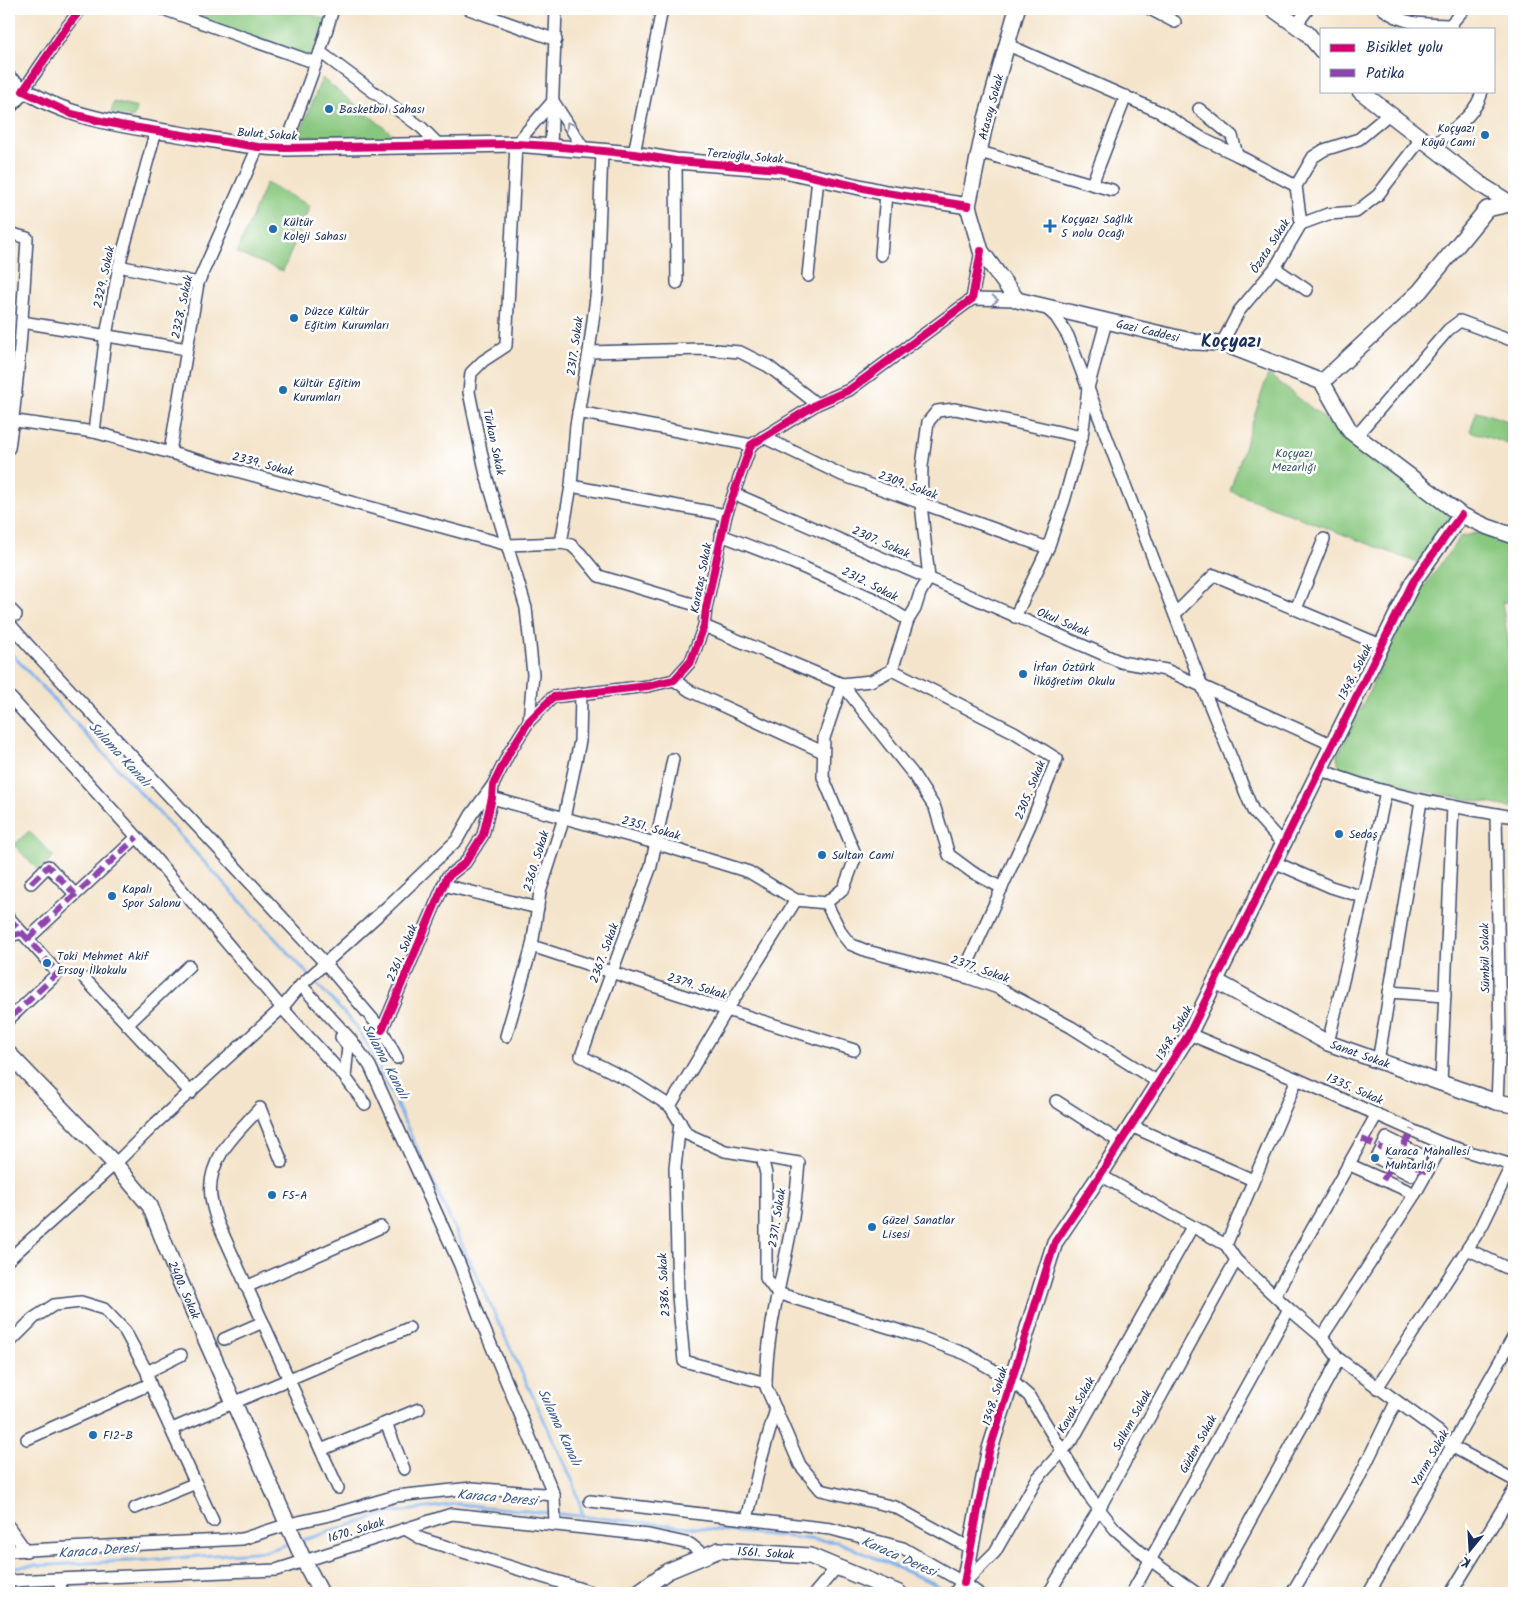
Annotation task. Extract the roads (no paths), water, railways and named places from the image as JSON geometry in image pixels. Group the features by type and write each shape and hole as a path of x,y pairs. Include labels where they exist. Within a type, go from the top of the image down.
{"street":[{"path":"9,106 24,91 81,9"},
{"path":"163,9 318,58 422,128 440,146"},
{"path":"285,148 318,58 333,9"},
{"path":"469,9 556,40"},
{"path":"551,146 556,9"},
{"path":"634,154 662,9"},
{"name":"Atasoy Sokak","path":"968,206 986,119 1017,9"},
{"path":"1150,9 1175,22"},
{"path":"1273,9 1307,33 1320,48"},
{"path":"1296,25 1308,9"},
{"path":"1383,9 1394,18 1417,24 1452,27 1464,9"},
{"path":"1008,46 1160,112 1205,140 1296,186 1313,157 1324,150 1359,139 1389,114"},
{"name":"Bulut Sokak","path":"9,79 24,91 72,114 120,126 258,147 516,144"},
{"path":"1361,92 1483,186 1512,203"},
{"path":"1301,224 1328,214 1356,212 1378,195 1426,143 1464,120 1480,100 1482,92"},
{"path":"1092,184 1126,96"},
{"path":"516,144 553,101"},
{"path":"553,101 584,149"},
{"path":"1199,109 1232,136 1237,155"},
{"name":"2329. Sokak","path":"94,432 106,335 119,266 156,130"},
{"name":"Terzioğlu Sokak","path":"516,144 584,149 634,154 676,161 780,170 886,193 968,206"},
{"name":"Türkan Sokak","path":"516,144 506,346 483,361 471,373 469,392 486,475 526,608 532,674 529,721"},
{"name":"2328. Sokak","path":"170,452 198,283 258,147"},
{"name":"2317. Sokak","path":"561,543 571,486 576,426 589,352 597,289 602,151"},
{"path":"980,152 1112,190"},
{"path":"676,161 677,283"},
{"path":"808,276 818,178"},
{"name":"Özata Sokak","path":"1222,342 1239,311 1275,268 1301,224 1296,186"},
{"path":"1483,186 1487,209"},
{"path":"881,255 886,193"},
{"path":"1512,203 1487,209 1420,291 1322,382 1350,431 1462,515 1514,536"},
{"path":"968,206 981,251 1017,300"},
{"path":"9,233 27,238 22,322 14,353 9,448"},
{"path":"972,299 981,251"},
{"path":"119,266 198,283"},
{"path":"1275,268 1307,290"},
{"path":"578,412 751,445 817,404 849,390 972,299 1017,300"},
{"name":"Gazi Caddesi","path":"1017,300 1195,342 1222,342 1322,382"},
{"path":"1045,307 1056,317 1068,336 1202,686 1253,811 1283,844"},
{"path":"1356,435 1448,330 1460,321 1514,341"},
{"path":"22,322 187,349"},
{"name":"Okul Sokak","path":"1106,322 1088,388 1082,437 1064,501 1048,548 1016,617 1121,662 1166,670 1331,744"},
{"path":"589,352 703,349 740,352 768,366 817,404"},
{"path":"704,626 842,684 871,681 892,670 908,620 929,578 921,504 922,466 928,422 937,411 955,409 1082,437"},
{"name":"2339. Sokak","path":"11,420 94,432 508,545"},
{"name":"2309. Sokak","path":"763,437 842,475 1048,548"},
{"name":"Karataş Sokak","path":"674,680 691,661 704,626 706,608 726,515 751,445"},
{"path":"571,486 726,515"},
{"name":"2307. Sokak","path":"734,494 1016,617"},
{"name":"1348. Sokak","path":"961,1588 972,1549 990,1452 1055,1242 1100,1175 1189,1034 1331,744 1413,582 1462,515"},
{"name":"2312. Sokak","path":"721,535 791,562 874,598 908,620"},
{"path":"1296,609 1324,540"},
{"path":"508,545 561,543 571,545 599,576 706,608"},
{"path":"1174,614 1214,575 1381,645"},
{"path":"11,615 29,646 382,1030 397,1058"},
{"name":"2305. Sokak","path":"892,670 1014,732 1057,759 1031,823 962,976"},
{"path":"9,1259 115,1164 282,1008 300,986 457,840 471,815 493,785 509,753 529,721 553,697 648,686 674,680 690,691 823,752"},
{"path":"670,1106 796,900 826,903 844,888 856,856 822,777 824,738 842,684"},
{"path":"842,684 918,781 935,808 949,855 972,872 1002,888"},
{"name":"2360. Sokak","path":"506,1036 532,946 540,892 564,818 580,741 581,693"},
{"path":"9,696 137,837 282,1008 345,1078 365,1104"},
{"name":"2367. Sokak","path":"670,1106 634,1083 581,1056 651,866 673,759"},
{"path":"1319,769 1338,777 1421,801 1514,817"},
{"path":"493,785 492,798 483,835 465,863 447,877 443,885 538,908"},
{"path":"1328,1043 1364,897 1386,791"},
{"name":"2351. Sokak","path":"492,798 655,843 749,872 796,900"},
{"path":"1378,1062 1421,801"},
{"path":"1441,1083 1453,806"},
{"name":"Sümbül Sokak","path":"1496,814 1500,1034 1498,1102"},
{"path":"9,936 25,936 75,894 137,837"},
{"path":"1274,862 1331,887 1364,897"},
{"path":"31,883 48,866 75,894"},
{"name":"2361. Sokak","path":"382,1030 443,885"},
{"name":"2377. Sokak","path":"826,903 842,934 850,944 867,951 962,976 998,988 1072,1027 1158,1082"},
{"path":"9,918 58,973 9,1019"},
{"name":"2379. Sokak","path":"532,946 854,1050"},
{"path":"127,1024 190,966"},
{"path":"85,979 191,1093"},
{"name":"Sanat Sokak","path":"1216,981 1328,1043 1378,1062 1498,1102 1514,1105"},
{"path":"300,986 348,1046 345,1078"},
{"path":"300,986 352,1041 370,1066 460,1265 481,1321 554,1495 554,1525"},
{"path":"1389,992 1445,996"},
{"name":"1335. Sokak","path":"1189,1034 1297,1079 1443,1144 1513,1163"},
{"name":"2400. Sokak","path":"9,1054 115,1164 150,1206 175,1270 304,1561"},
{"path":"1226,1245 1297,1079"},
{"path":"1056,1101 1120,1142"},
{"name":"2371. Sokak","path":"670,1106 687,1134 725,1151 799,1163 793,1217 766,1356 766,1387 800,1465 821,1490 895,1507 972,1549"},
{"path":"282,1162 260,1108 223,1148 212,1172 211,1196 218,1223 338,1488"},
{"path":"1275,1295 1377,1114"},
{"name":"2386. Sokak","path":"680,1122 675,1178 678,1296 684,1361 766,1383"},
{"path":"1131,1126 1253,1180"},
{"path":"1403,1146 1412,1130"},
{"path":"1387,1138 1403,1146 1421,1155 1411,1176 1377,1158 1387,1138"},
{"path":"1362,1139 1382,1148"},
{"path":"1322,1337 1415,1194 1443,1144"},
{"path":"762,1157 766,1174 766,1278 777,1293 966,1354 1012,1381 1029,1396 1098,1509 1114,1529 1149,1559 1196,1593"},
{"path":"1377,1388 1482,1226 1513,1163"},
{"path":"1348,1164 1415,1194"},
{"path":"1384,1180 1392,1166"},
{"path":"1416,1166 1427,1172"},
{"path":"1100,1175 1226,1245 1236,1260 1322,1337 1339,1359 1438,1432 1453,1447 1514,1480"},
{"path":"246,1287 382,1227"},
{"name":"Kavak Sokak","path":"961,1588 995,1552 1037,1479 1074,1440 1192,1227"},
{"path":"1467,1249 1514,1270"},
{"name":"Salkım Sokak","path":"1049,1593 1098,1509 1236,1260"},
{"path":"9,1343 34,1318 54,1305 80,1302 104,1309 125,1330 147,1372 150,1384 213,1521"},
{"name":"Güden Sokak","path":"1132,1593 1149,1559 1289,1309"},
{"path":"224,1339 263,1322"},
{"path":"172,1429 409,1328"},
{"name":"Yarım Sokak","path":"1369,1593 1514,1336"},
{"path":"147,1372 181,1355"},
{"path":"1212,1593 1339,1359"},
{"path":"27,1439 150,1384"},
{"path":"1292,1593 1357,1482 1396,1402"},
{"path":"321,1450 419,1409"},
{"path":"748,1519 761,1460 776,1409"},
{"path":"386,1423 404,1469"},
{"path":"135,1508 196,1483"},
{"path":"9,1552 242,1539 290,1528 396,1496 462,1489 472,1488 554,1495"},
{"path":"1451,1593 1514,1490"},
{"path":"590,1501 831,1529 903,1548 961,1588 978,1593"},
{"name":"1670. Sokak","path":"9,1581 276,1570 452,1514 648,1535 690,1544 705,1556"},
{"path":"9,1527 26,1551"},
{"path":"405,1529 422,1539 594,1593"},
{"name":"1561. Sokak","path":"637,1593 668,1571 719,1550 810,1556 899,1593"},
{"path":"304,1561 321,1593"},
{"path":"815,1593 837,1567"},
{"path":"60,1580 61,1593"}],"waterway":[{"name":"Sulama Kanalı","path":"9,651 356,1026 371,1050 574,1484 583,1516"},
{"name":"Karaca Deresi","path":"300,1541 389,1513 458,1504 838,1542 933,1583 947,1593"},
{"name":"Karaca Deresi","path":"9,1567 147,1560 267,1551 291,1543"}],"place":[{"name":"Basketbol Sahası","path":"329,109"},
{"name":"Koçyazı Köyü Cami","path":"1485,135"},
{"name":"Koçyazı Sağlık 5 nolu Ocağı","path":"1050,226"},
{"name":"Kültür Koleji Sahası","path":"273,229"},
{"name":"Düzce Kültür Eğitim Kurumları","path":"294,318"},
{"name":"Kültür Eğitim Kurumları","path":"283,390"},
{"name":"İrfan Öztürk İlköğretim Okulu","path":"1023,674"},
{"name":"Sedaş","path":"1339,834"},
{"name":"Sultan Cami","path":"822,855"},
{"name":"Kapalı Spor Salonu","path":"112,896"},
{"name":"Toki Mehmet Akif Ersoy İlkokulu","path":"47,963"},
{"name":"Karaca Mahallesi Muhtarlığı","path":"1375,1158"},
{"name":"F5-A","path":"272,1195"},
{"name":"Güzel Sanatlar Lisesi","path":"872,1227"},
{"name":"F12-B","path":"93,1435"}],"district":[{"name":"Koçyazı","path":"1231,341"}],"park label":[{"name":"Koçyazı Mezarlığı","path":"1294,460"}]}
